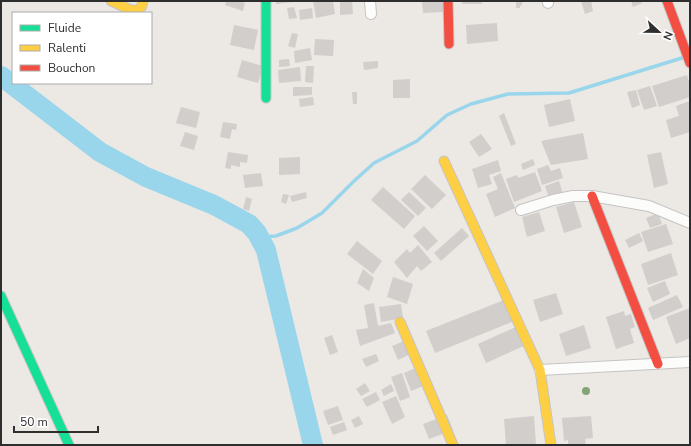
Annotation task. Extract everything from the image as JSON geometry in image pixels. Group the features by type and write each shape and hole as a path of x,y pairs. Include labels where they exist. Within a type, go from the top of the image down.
{"street":[{"path":"111,1 131,10 138,10 142,6 143,1"},
{"path":"266,1 266,98"},
{"path":"370,1 371,14"},
{"path":"448,1 449,44"},
{"path":"667,1 690,63"},
{"path":"444,161 540,370 551,445"},
{"path":"521,210 573,196 592,196 649,206 690,223"},
{"path":"592,196 658,364"},
{"path":"1,296 69,445"},
{"path":"400,322 453,445"},
{"path":"540,370 690,362"}],"building":[{"path":"226,1 239,1 245,3 243,11 225,5"},
{"path":"276,1 294,1 294,2 276,4"},
{"path":"313,1 333,1 335,14 316,18"},
{"path":"340,1 352,1 353,14 340,15"},
{"path":"422,1 443,1 443,12 423,13"},
{"path":"462,1 482,1 482,4 462,4"},
{"path":"516,1 522,1 520,8 516,8"},
{"path":"581,1 591,1 593,11 585,14"},
{"path":"631,1 641,1 642,3 633,7"},
{"path":"294,7 297,18 289,19 287,8"},
{"path":"312,8 313,18 300,20 299,10"},
{"path":"497,23 498,41 467,44 466,25"},
{"path":"234,25 258,30 254,50 230,45"},
{"path":"292,33 298,34 295,48 288,46"},
{"path":"315,39 334,40 333,56 314,55"},
{"path":"310,48 312,60 295,63 294,51"},
{"path":"289,59 290,66 279,67 279,60"},
{"path":"242,60 263,66 258,83 237,77"},
{"path":"378,61 378,68 364,70 363,62"},
{"path":"306,66 314,66 313,83 305,82"},
{"path":"300,67 301,81 279,83 278,70"},
{"path":"687,75 690,85 690,97 659,107 652,86"},
{"path":"410,79 410,98 393,98 393,80"},
{"path":"650,86 657,106 644,110 637,90"},
{"path":"293,87 312,87 312,95 293,96"},
{"path":"636,90 640,105 632,108 627,92"},
{"path":"352,92 357,92 357,104 353,104"},
{"path":"313,97 314,105 300,107 299,99"},
{"path":"570,99 575,121 549,127 544,105"},
{"path":"690,101 690,132 671,138 666,120 679,116 676,106"},
{"path":"181,107 200,112 196,128 176,123"},
{"path":"504,113 516,144 511,146 499,116"},
{"path":"223,122 237,124 236,130 232,129 230,139 220,137"},
{"path":"185,132 198,136 194,150 180,146"},
{"path":"583,133 588,159 551,165 541,141"},
{"path":"481,134 492,149 479,157 469,142"},
{"path":"228,152 248,155 247,163 240,162 240,167 231,165 231,169 225,168"},
{"path":"661,152 668,184 654,188 647,155"},
{"path":"300,157 300,174 279,175 279,158"},
{"path":"533,159 535,165 523,170 521,164"},
{"path":"498,160 501,171 489,175 492,184 478,188 472,169"},
{"path":"548,165 551,171 560,168 563,178 542,185 537,169"},
{"path":"535,172 542,191 514,202 506,179 517,175 518,178"},
{"path":"261,173 263,186 245,188 243,175"},
{"path":"501,173 515,208 495,217 486,194 498,189 493,177"},
{"path":"425,175 446,195 432,209 411,189"},
{"path":"559,181 563,194 549,198 545,186"},
{"path":"383,187 415,216 404,229 371,200"},
{"path":"306,192 307,198 292,202 290,196"},
{"path":"409,192 426,208 418,216 401,200"},
{"path":"283,194 289,195 286,204 281,202"},
{"path":"246,197 252,199 249,211 243,209"},
{"path":"574,202 582,227 564,233 556,207"},
{"path":"539,212 545,231 527,237 522,217"},
{"path":"658,213 662,224 650,228 646,218"},
{"path":"666,224 673,244 648,252 641,232"},
{"path":"424,226 438,241 427,251 413,236"},
{"path":"462,228 469,236 441,261 434,253"},
{"path":"639,233 643,241 629,248 625,240"},
{"path":"357,241 382,261 373,274 347,254"},
{"path":"418,245 432,262 421,271 417,266 407,278 394,262 407,249 410,253"},
{"path":"671,253 678,275 648,285 641,264"},
{"path":"363,269 374,278 369,291 357,283"},
{"path":"393,277 413,284 407,304 387,297"},
{"path":"665,281 670,294 653,302 647,288"},
{"path":"556,293 563,314 540,322 533,300"},
{"path":"677,295 683,307 653,320 648,308"},
{"path":"504,300 512,322 435,353 426,331"},
{"path":"374,303 378,326 391,323 395,333 360,346 356,330 368,328 364,305"},
{"path":"401,304 403,318 381,322 379,307"},
{"path":"690,308 690,338 676,344 666,317"},
{"path":"624,311 625,316 631,314 635,327 630,329 634,343 616,349 606,317"},
{"path":"584,325 591,348 566,356 559,334"},
{"path":"518,326 526,345 486,363 478,344"},
{"path":"332,335 338,352 330,355 324,338"},
{"path":"411,338 417,351 398,360 392,346"},
{"path":"376,354 379,361 366,367 362,359"},
{"path":"422,365 430,383 411,391 404,373"},
{"path":"402,373 410,397 400,401 391,377"},
{"path":"365,383 370,391 361,396 356,389"},
{"path":"391,384 394,391 384,396 381,390"},
{"path":"376,392 380,400 367,407 362,399"},
{"path":"396,396 405,417 392,424 382,402"},
{"path":"338,406 343,420 328,425 323,411"},
{"path":"447,415 453,430 429,439 423,424"},
{"path":"359,416 363,424 355,428 351,420"},
{"path":"534,416 536,445 506,445 504,419"},
{"path":"591,416 593,438 585,439 586,445 568,445 568,440 564,441 562,418"},
{"path":"344,422 347,430 333,435 330,427"}],"waterway":[{"path":"259,237 276,236 297,228 322,213 374,163 417,141 447,115 471,104 508,94 569,93 685,57"},
{"path":"1,76 100,152 146,177 214,205 249,224 257,233 266,250 313,445"}],"traffic: fast":[{"path":"266,1 266,98"},
{"path":"1,296 69,445"}],"traffic: slow":[{"path":"111,1 131,10 138,10 142,6 143,1"},
{"path":"444,161 540,370 551,445"},
{"path":"400,322 453,445"}],"traffic: jam":[{"path":"448,1 449,44"},
{"path":"667,1 690,63"},
{"path":"592,196 658,364"}]}
